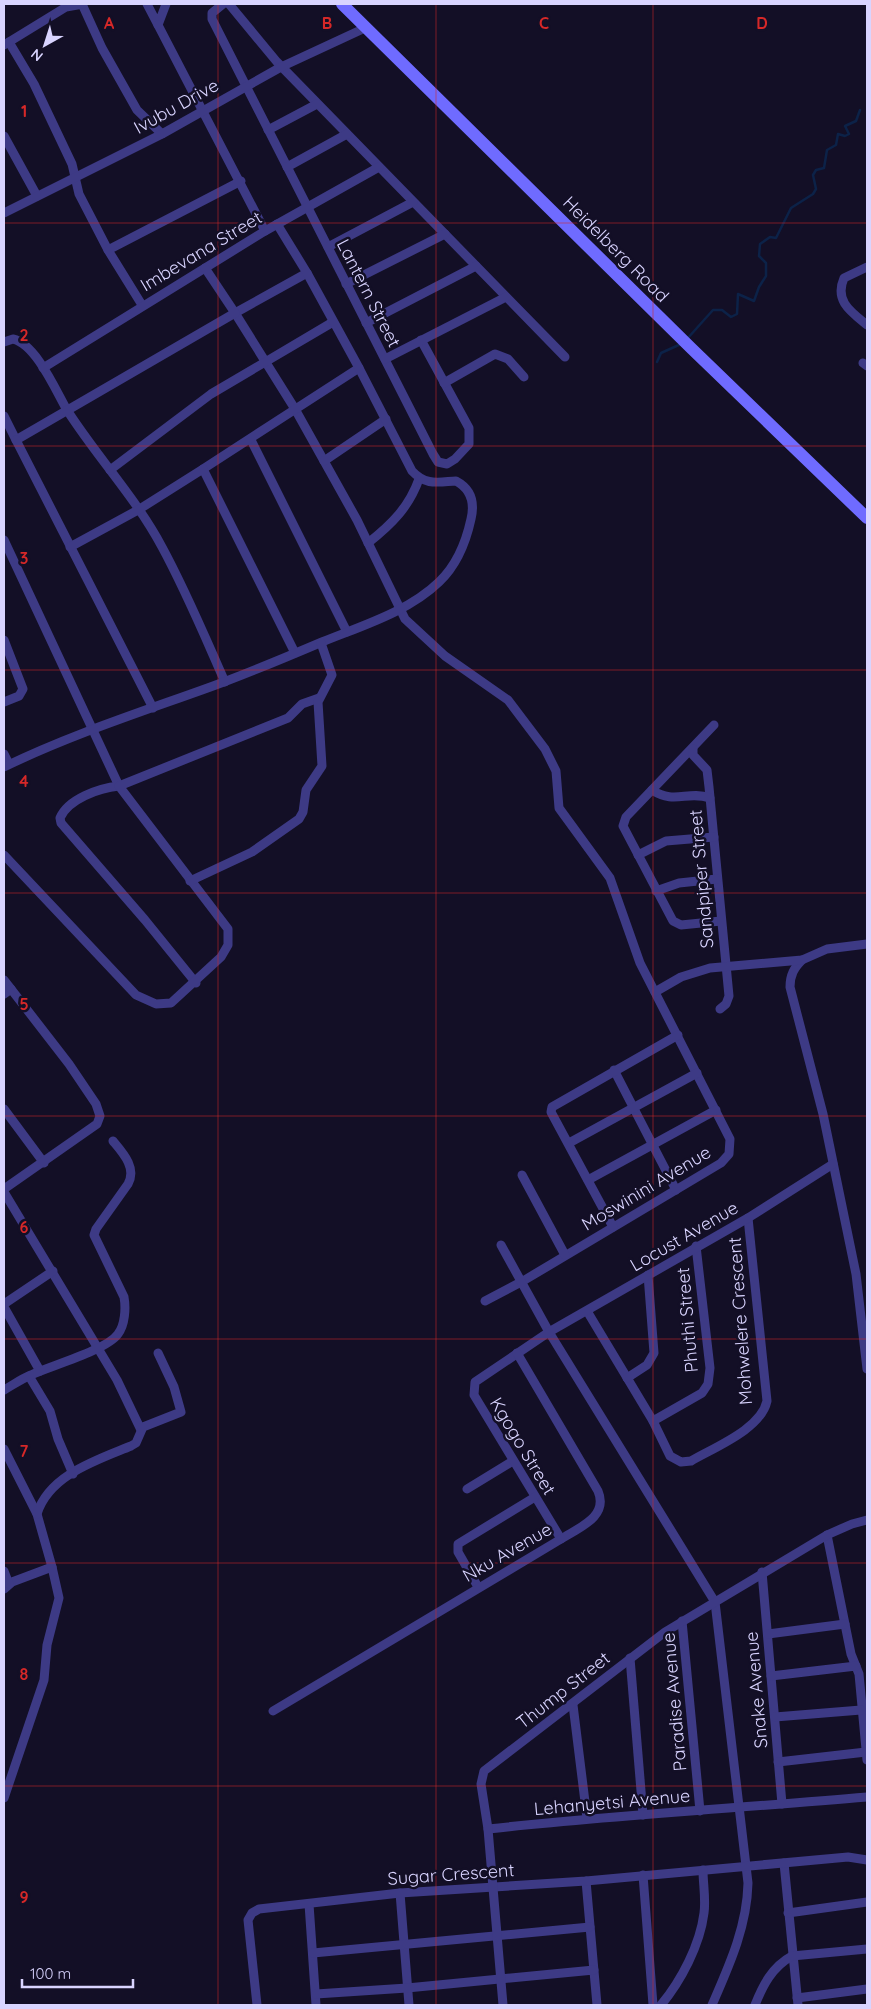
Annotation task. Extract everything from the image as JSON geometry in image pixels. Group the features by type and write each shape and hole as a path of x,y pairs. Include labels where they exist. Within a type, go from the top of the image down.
{"main road":[{"name":"Heidelberg Road","path":"342,4 692,349 867,518"}],"street":[{"path":"142,305 108,250 79,194 72,164 34,84 6,44 66,7 82,4 102,48 137,110 162,134"},
{"path":"147,4 241,181 265,231"},
{"path":"158,25 166,4"},
{"name":"Lantern Street","path":"223,4 212,13 212,18 433,454 438,462 447,464 455,459 469,444 468,428 421,340"},
{"path":"229,4 281,67 565,356"},
{"name":"Ivubu Drive","path":"4,213 162,134 281,67 365,28"},
{"path":"268,130 317,104"},
{"path":"287,167 347,134"},
{"path":"4,136 37,196"},
{"name":"Imbevana Street","path":"43,368 142,305 265,231 380,167"},
{"path":"108,250 241,181"},
{"path":"328,247 413,202"},
{"path":"4,754 6,766 92,729 225,682 321,643 400,609 439,582 452,566 468,533 473,510 471,496 463,484 456,480 438,483 419,478 405,460 360,368 333,322 308,273 277,224"},
{"path":"346,284 445,234"},
{"path":"366,323 476,266"},
{"path":"867,267 844,278 841,292 846,308 867,324"},
{"name":"Moswinini Avenue","path":"205,268 266,360 295,409 368,543 400,609 414,630 445,656 508,700 545,749 556,771 559,808 610,878 634,951 730,1139 729,1154 721,1163 523,1281 485,1301"},
{"path":"16,440 235,313 308,273"},
{"path":"384,359 506,297"},
{"path":"110,470 203,400 266,360 333,322"},
{"path":"4,342 13,339 19,340 43,368 68,410 149,525 172,566 225,682"},
{"path":"444,383 495,354 508,359 524,377"},
{"path":"70,547 138,510 251,440 295,409 360,368"},
{"path":"4,416 153,708"},
{"path":"324,460 386,419"},
{"path":"251,440 347,632"},
{"path":"203,469 296,653"},
{"path":"368,543 404,510 419,478"},
{"path":"4,540 119,786 226,924 229,938 228,945 221,957 176,1001 166,1005 141,999 4,854"},
{"path":"4,640 23,689 19,696 4,702"},
{"path":"190,880 252,852 299,819 303,812 306,790 322,766 319,698 332,675 321,643"},
{"path":"196,983 146,920 61,823 61,815 80,799 106,787 119,786 288,718 302,704 319,698"},
{"path":"714,725 624,822 624,830 670,917 676,924 722,921"},
{"name":"Sandpiper Street","path":"693,749 693,755 707,770 710,798 729,996 726,1004 720,1009"},
{"path":"652,790 667,798 703,795 710,798"},
{"path":"638,856 666,841 714,837"},
{"path":"656,891 680,883 717,879"},
{"path":"655,992 693,972 725,966 802,960 827,949 867,944"},
{"path":"802,960 794,968 790,978 790,987 833,1164 860,1299 867,1369"},
{"path":"4,980 7,991 70,1064 99,1111 100,1116 97,1124 4,1190 129,1402 141,1430"},
{"path":"613,1226 552,1112 552,1106 678,1035"},
{"path":"614,1070 676,1190"},
{"path":"570,1144 633,1107 697,1073"},
{"path":"4,1109 44,1163"},
{"path":"588,1180 716,1110"},
{"path":"4,1390 40,1371 98,1348 118,1334 125,1305 124,1297 94,1235 96,1229 128,1184 131,1176 127,1160 113,1141"},
{"name":"Locust Avenue","path":"474,1395 473,1386 478,1378 516,1353 696,1246 748,1218 833,1164"},
{"path":"522,1174 565,1255"},
{"name":"Mohwelere Crescent","path":"587,1311 653,1421 670,1456 686,1463 747,1428 758,1419 765,1409 767,1401 748,1218"},
{"path":"501,1245 523,1281 549,1332 715,1602 747,1866 748,1897 741,1933 712,2005"},
{"name":"Phuthi Street","path":"653,1421 702,1393 708,1384 710,1368 696,1246"},
{"path":"40,1371 4,1306 53,1271"},
{"path":"627,1378 647,1365 654,1353 648,1275"},
{"path":"37,1514 45,1496 58,1483 94,1462 131,1446 137,1440 141,1430 181,1412 174,1387 158,1352"},
{"name":"Nku Avenue","path":"273,1711 561,1539 596,1516 601,1507 600,1497 516,1353"},
{"path":"29,1376 50,1411 58,1439 73,1474"},
{"name":"Kgogo Street","path":"474,1395 534,1498 561,1539"},
{"path":"4,1449 37,1514 59,1598 47,1644 44,1680 4,1798"},
{"path":"467,1489 513,1461"},
{"path":"478,1587 458,1552 458,1544 534,1498"},
{"name":"Thump Street","path":"503,2005 488,1829 481,1784 484,1771 573,1705 630,1658 682,1621 826,1535 867,1520"},
{"path":"778,1762 867,1756 861,1710 860,1679 851,1654 826,1535"},
{"path":"4,1571 7,1586 52,1567"},
{"name":"Snake Avenue","path":"762,1572 782,1804"},
{"name":"Paradise Avenue","path":"682,1621 700,1811"},
{"path":"768,1634 845,1624"},
{"path":"630,1658 643,1815"},
{"path":"771,1676 856,1666"},
{"path":"573,1705 586,1818"},
{"path":"775,1718 861,1710"},
{"name":"Lehanyetsi Avenue","path":"488,1829 586,1818 739,1809 867,1797"},
{"name":"Sugar Crescent","path":"257,2005 249,1916 259,1909 400,1893 586,1881 848,1857 867,1860"},
{"path":"784,1863 797,2001 867,1989"},
{"path":"661,2005 670,1994 696,1943 704,1913 703,1870"},
{"path":"643,1875 653,2005"},
{"path":"586,1881 597,2005"},
{"path":"400,1893 409,2005"},
{"path":"788,1913 867,1902"},
{"path":"309,1904 316,2005"},
{"path":"313,1954 590,1927"},
{"path":"755,2005 768,1978 783,1960 792,1956 867,1949"},
{"path":"316,1994 408,1988 594,1970"}],"waterway":[{"path":"687,339 713,310 722,310 731,317 737,314 738,294 754,301 759,287 766,276 766,263 759,256 760,244 770,237 776,238 791,208 813,194 816,189 813,175 816,170 824,168 827,150 836,145 838,134 845,136 849,134 845,126 856,121 860,110"},
{"path":"657,362 661,353 681,344"}]}
